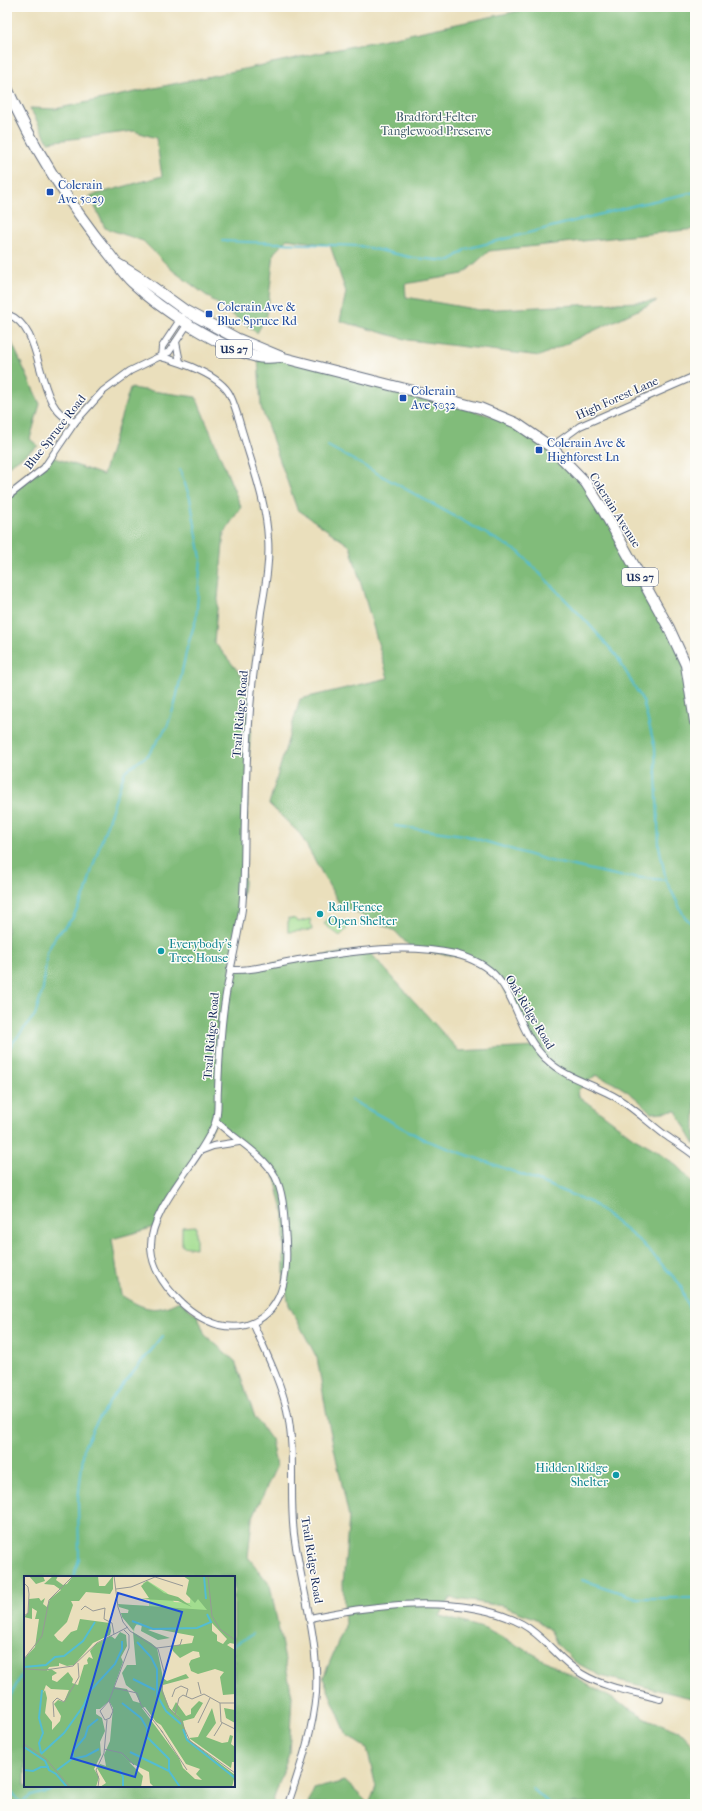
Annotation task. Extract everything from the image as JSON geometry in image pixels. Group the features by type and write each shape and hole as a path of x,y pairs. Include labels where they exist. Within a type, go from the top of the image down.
{"main road":[{"name":"Colerain Avenue","path":"7,88 31,140 48,168 88,227 118,264 139,277 187,317 233,348 258,357 284,358 480,408 516,423 552,448 586,483 603,510 669,628 686,665 695,722"}],"street":[{"path":"7,314 19,321 28,335 48,392 56,408 69,420 75,422"},
{"name":"Blue Spruce Road","path":"7,498 44,468 75,422 103,391 116,380 151,359 161,357 169,352 176,342 187,317"},
{"path":"161,357 162,347 187,317"},
{"path":"176,342 180,362"},
{"name":"Trail Ridge Road","path":"161,357 180,362 214,379 228,391 258,483 267,522 268,564 252,688 248,750 243,897 220,1039 216,1120 200,1151 179,1181 159,1217 152,1237 153,1255 160,1273 170,1290 192,1311 220,1325 237,1326 253,1323 265,1316 275,1305 281,1293 287,1253 284,1214 281,1193 274,1174 266,1162 239,1142 216,1120"},
{"name":"High Forest Lane","path":"552,448 580,426 695,376"},
{"name":"Oak Ridge Road","path":"230,970 252,970 367,949 412,949 454,954 468,958 484,967 500,980 511,997 536,1047 556,1068 568,1076 617,1098 695,1156"},
{"path":"200,1151 213,1146 239,1142"},
{"name":"Trail Ridge Road","path":"253,1323 275,1373 287,1410 291,1446 294,1533 310,1618 315,1660 316,1692 312,1722 288,1804"},
{"path":"310,1618 369,1608 424,1605 451,1606 498,1614 535,1632 566,1662 582,1674 595,1680 660,1699"}],"green space":[{"name":"Bradford-Felter Tanglewood Preserve","path":"537,7 695,7 695,229 489,251 463,274 405,284 406,297 479,310 657,301 540,356 408,340 340,321 346,292 330,245 287,239 274,253 267,315 257,333 172,270 143,241 105,228 90,196 162,176 156,138 134,131 48,142 30,108 55,109"},
{"path":"7,332 40,404 30,439 38,446 7,467"},
{"path":"258,357 285,358 516,423 586,483 680,651 695,722 695,1145 676,1111 651,1113 626,1091 596,1075 579,1089 577,1095 633,1137 656,1150 678,1167 695,1185 695,1699 601,1676 575,1662 557,1644 551,1631 534,1618 503,1606 450,1598 440,1616 483,1628 530,1652 648,1719 679,1731 695,1748 695,1804 369,1804 376,1787 367,1748 347,1735 323,1678 345,1626 343,1583 349,1517 327,1416 317,1358 289,1305 284,1280 284,1215 274,1174 217,1121 179,1181 155,1227 112,1239 121,1295 136,1304 156,1309 163,1308 179,1301 198,1316 205,1335 235,1361 255,1417 271,1439 276,1467 252,1519 248,1557 270,1585 292,1696 289,1754 272,1804 7,1804 7,497 53,457 103,475 130,388 196,397 241,507 224,533 214,642 252,688 244,885 230,970 367,949 459,1051 535,1047 500,980 468,958 412,949 395,931 340,905 300,834 269,804 300,699 388,678 350,546 297,509 261,407"},
{"path":"330,916 348,928 340,936 324,924"},
{"path":"288,918 295,919 298,922 310,919 312,930 288,932"},
{"path":"196,1226 196,1248 182,1246 182,1227"},
{"path":"345,1781 369,1804 308,1804 314,1789"}],"waterway":[{"path":"222,241 360,246 414,258 450,261 466,249 640,204 695,192"},
{"path":"328,446 519,552 586,621 616,655 643,701 655,748 659,846 666,880 684,916 695,927"},
{"path":"7,1053 11,1045 35,1015 43,989 47,952 56,936 72,919 86,892 92,869 125,771 148,755 167,727 175,704 187,648 196,619 201,558 190,498 180,470"},
{"path":"395,826 464,835 550,861 620,876 666,880"},
{"path":"351,1100 425,1140 523,1175 592,1203 642,1243 680,1284 695,1326"},
{"path":"73,1576 79,1559 78,1500 84,1447 96,1423 112,1398 163,1336"},
{"path":"582,1580 637,1598 695,1598"},
{"path":"235,1644 253,1634"},
{"path":"7,1711 10,1697 24,1670"},
{"path":"7,1786 21,1803"},
{"path":"19,1804 31,1796 65,1787"},
{"path":"533,1789 550,1804"}],"place":[{"name":"Colerain Ave 5029","path":"50,192"},
{"name":"Colerain Ave & Blue Spruce Rd","path":"209,314"},
{"name":"Colerain Ave 5032","path":"403,398"},
{"name":"Colerain Ave & Highforest Ln","path":"539,450"},
{"name":"Rail Fence Open Shelter","path":"320,914"},
{"name":"Everybody's Tree House","path":"161,951"},
{"name":"Hidden Ridge Shelter","path":"616,1475"}]}
